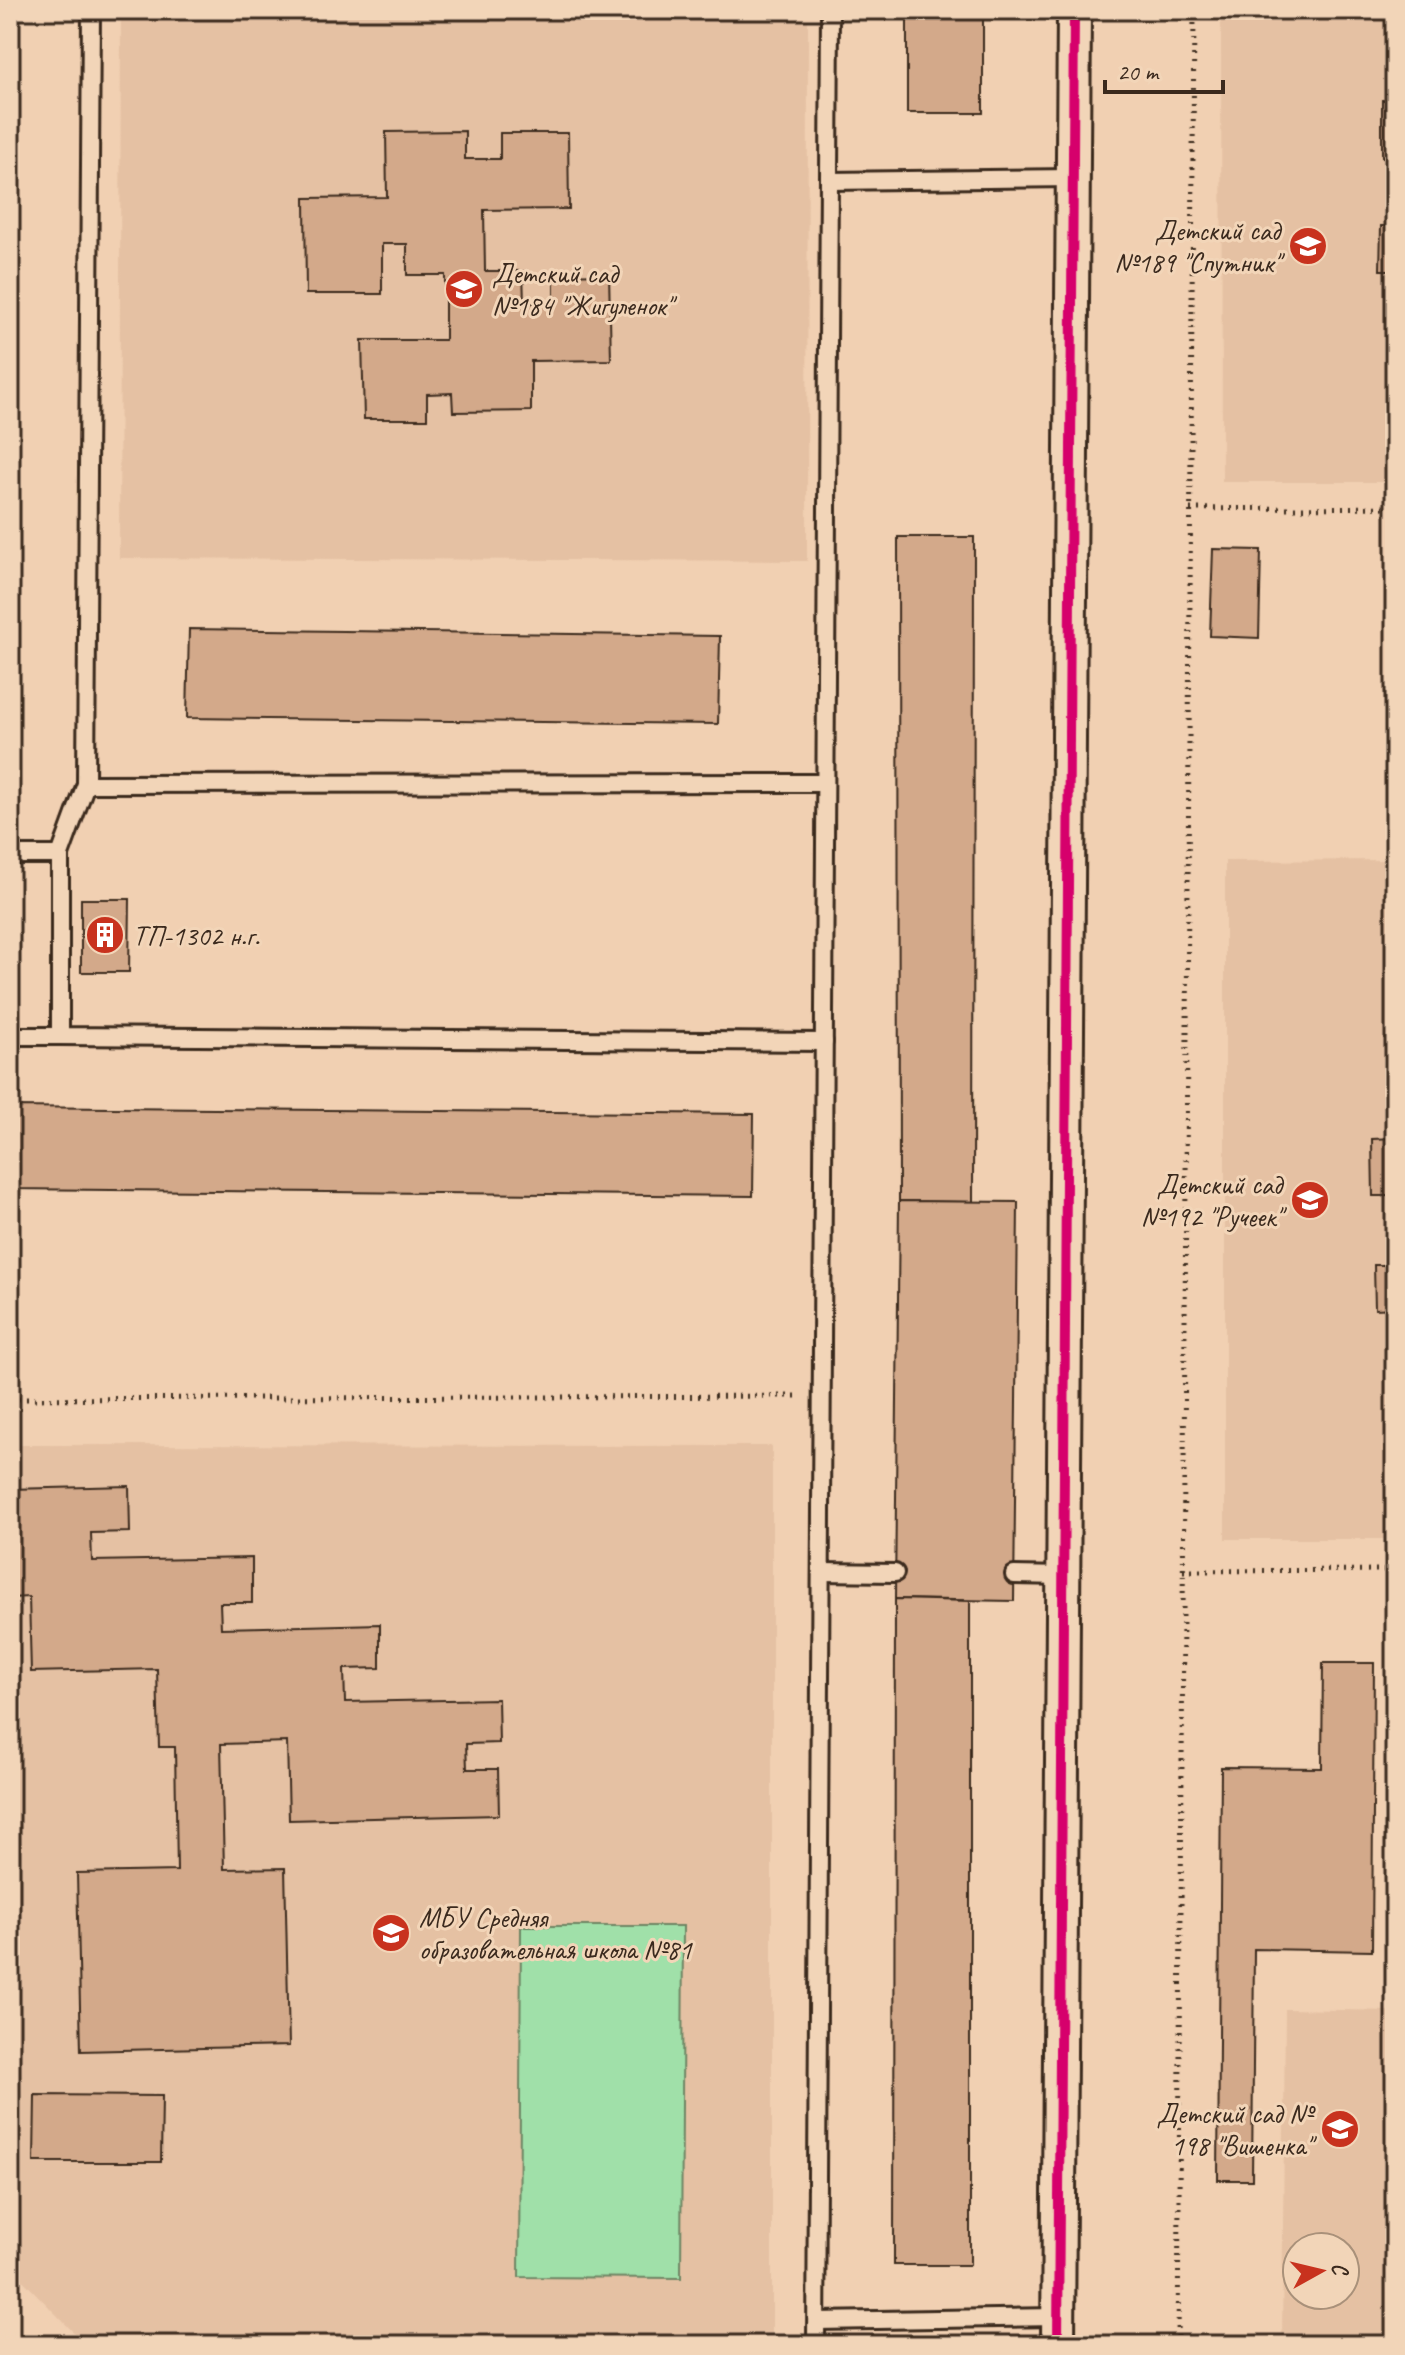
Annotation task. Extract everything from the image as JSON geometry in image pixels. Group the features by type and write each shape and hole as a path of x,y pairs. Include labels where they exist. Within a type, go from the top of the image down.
{"street":[{"path":"1058,2331 1074,10"}],"lane":[{"path":"60,1036 60,855 86,784 91,10"},
{"path":"816,2345 830,10"},
{"path":"829,181 1073,178"},
{"path":"86,784 825,783"},
{"path":"10,855 60,855"},
{"path":"10,1036 824,1042"},
{"path":"821,1572 895,1573"},
{"path":"1014,1575 1064,1576"},
{"path":"817,2321 1058,2331"}],"path":[{"path":"1178,2345 1194,10"},
{"path":"1190,509 1395,507"},
{"path":"10,1399 822,1396"},
{"path":"1183,1571 1395,1570"}],"shaded area":[{"name":"Детский сад №184 \"Жигуленок\"","path":"121,10 732,10 733,19 808,20 807,561 119,558"},
{"name":"Детский сад №189 \"Спутник\"","path":"1221,10 1395,10 1395,482 1222,482"},
{"name":"Детский сад №192 \"Ручеек\"","path":"1395,860 1395,1539 1225,1539 1225,861"},
{"name":"МБУ Средняя образовательная школа №81","path":"10,1445 772,1446 772,2345 86,2345 10,2267"},
{"name":"Детский сад № 198 \"Вишенка\"","path":"1285,2009 1395,2011 1395,2345 1282,2345 1282,2311 1361,2311 1361,2231 1283,2231"}],"green space":[{"path":"521,1926 683,1926 681,2278 519,2277"}],"building":[{"path":"907,10 983,10 983,113 907,113"},
{"path":"1382,100 1395,100 1395,158 1382,157"},
{"path":"465,131 465,159 500,159 500,133 568,133 569,209 484,210 485,271 523,271 524,303 554,303 554,275 609,274 611,360 531,361 531,411 453,412 452,393 427,394 427,419 364,419 362,340 445,340 445,275 407,275 407,244 382,244 382,294 306,294 305,198 387,197 386,132"},
{"path":"1381,226 1395,226 1395,270 1380,270"},
{"path":"898,537 974,537 973,1202 899,1201"},
{"path":"1213,549 1261,550 1259,638 1210,636"},
{"path":"189,629 720,636 718,724 187,718"},
{"name":"ТП-1302 н.г.","path":"81,899 130,899 129,972 81,972"},
{"path":"10,1107 754,1114 753,1196 10,1189"},
{"path":"1395,1138 1395,1196 1373,1196 1372,1139"},
{"path":"899,1201 1018,1202 1014,1601 895,1599"},
{"path":"1374,1265 1395,1265 1395,1308 1375,1309"},
{"path":"129,1486 130,1532 91,1533 92,1561 252,1558 252,1603 220,1603 221,1628 380,1624 380,1668 344,1669 345,1702 498,1699 499,1743 466,1744 467,1769 498,1769 499,1815 289,1820 287,1742 221,1744 224,1869 285,1868 289,2046 81,2051 77,1873 177,1871 175,1747 159,1747 157,1669 31,1672 29,1597 10,1598 10,1489"},
{"path":"895,1599 970,1601 970,2265 894,2265"},
{"path":"1323,1663 1374,1663 1372,1951 1254,1949 1252,2180 1218,2180 1221,1767 1322,1768"},
{"path":"35,2095 162,2096 161,2162 34,2162"}],"cycle path":[{"path":"1058,2345 1074,10"}],"place":[{"name":"Детский сад №189 \"Спутник\"","path":"1308,246"},
{"name":"Детский сад №184 \"Жигуленок\"","path":"464,289"},
{"name":"ТП-1302 н.г.","path":"105,935"},
{"name":"Детский сад №192 \"Ручеек\"","path":"1310,1200"},
{"name":"МБУ Средняя образовательная школа №81","path":"391,1933"},
{"name":"Детский сад № 198 \"Вишенка\"","path":"1340,2129"}]}
